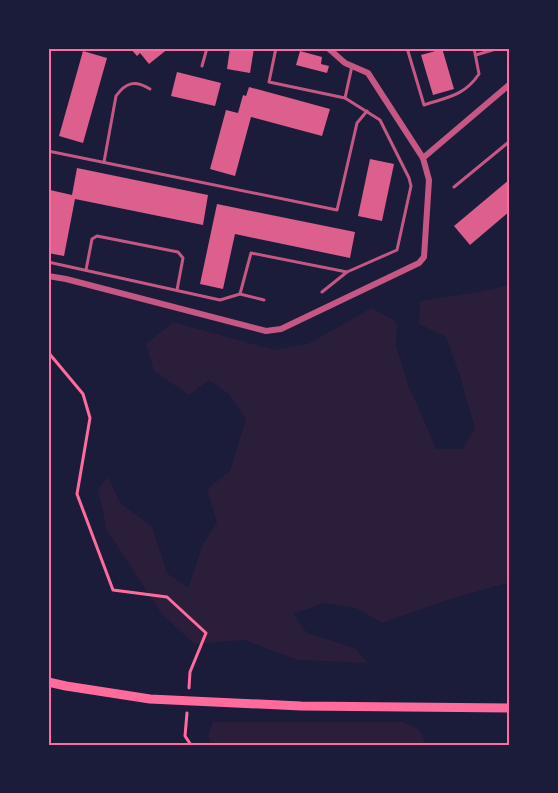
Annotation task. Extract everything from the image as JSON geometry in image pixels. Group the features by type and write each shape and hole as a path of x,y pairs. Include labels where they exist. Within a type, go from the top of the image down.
{"main road":[{"path":"48,682 150,699 301,706 510,708"}],"street":[{"path":"48,276 266,330 281,329 419,263 424,257 429,180 423,159 368,73 345,63 328,48"},
{"path":"423,159 510,84"}],"lane":[{"path":"202,66 207,48"},
{"path":"276,48 269,82 345,98 367,111 380,120 410,178 411,186 397,250 347,272 322,292"},
{"path":"407,48 424,105 457,94 471,86 479,74 474,48"},
{"path":"476,55 499,48"},
{"path":"345,98 352,66"},
{"path":"104,162 116,96 122,87 131,84 141,84 150,89"},
{"path":"48,151 337,210 357,123 367,111"},
{"path":"454,187 510,141"},
{"path":"86,270 92,239 97,236 178,252 183,258 177,290"},
{"path":"240,294 251,253 347,272"},
{"path":"48,262 220,300 240,294 264,300"}],"path":[{"path":"48,352 83,394 90,418 77,494 113,590 166,597 206,633 190,672"},
{"path":"185,736 191,745"}],"shaded area":[{"path":"510,285 510,582 444,601 382,623 356,608 324,603 293,614 307,633 355,648 368,663 298,660 244,640 194,644 161,613 107,530 98,489 108,477 121,504 152,526 167,573 188,588 203,544 217,523 207,489 230,471 246,419 229,394 209,380 189,395 154,371 146,344 173,322 275,350 308,344 371,308 394,320 397,326 396,346 408,385 436,449 462,449 475,428 446,337 419,324 420,301"},
{"path":"213,722 403,722 421,732 424,745 211,745 208,736"}],"building":[{"path":"130,48 169,48 149,64 140,53 137,56"},
{"path":"230,48 254,48 250,73 227,69"},
{"path":"442,48 454,89 433,95 421,55 439,50"},
{"path":"83,51 107,58 83,143 59,136"},
{"path":"300,51 322,57 321,64 329,66 327,73 296,65"},
{"path":"177,72 221,83 215,106 171,96"},
{"path":"249,87 330,109 322,136 251,117 235,176 210,169 226,110 238,113 243,95 246,96"},
{"path":"370,159 394,164 382,221 358,216"},
{"path":"77,168 208,195 203,225 75,199 64,256 48,253 50,190 72,195"},
{"path":"510,179 510,211 470,245 454,226"},
{"path":"217,204 355,232 350,258 235,234 223,289 200,284"}]}
